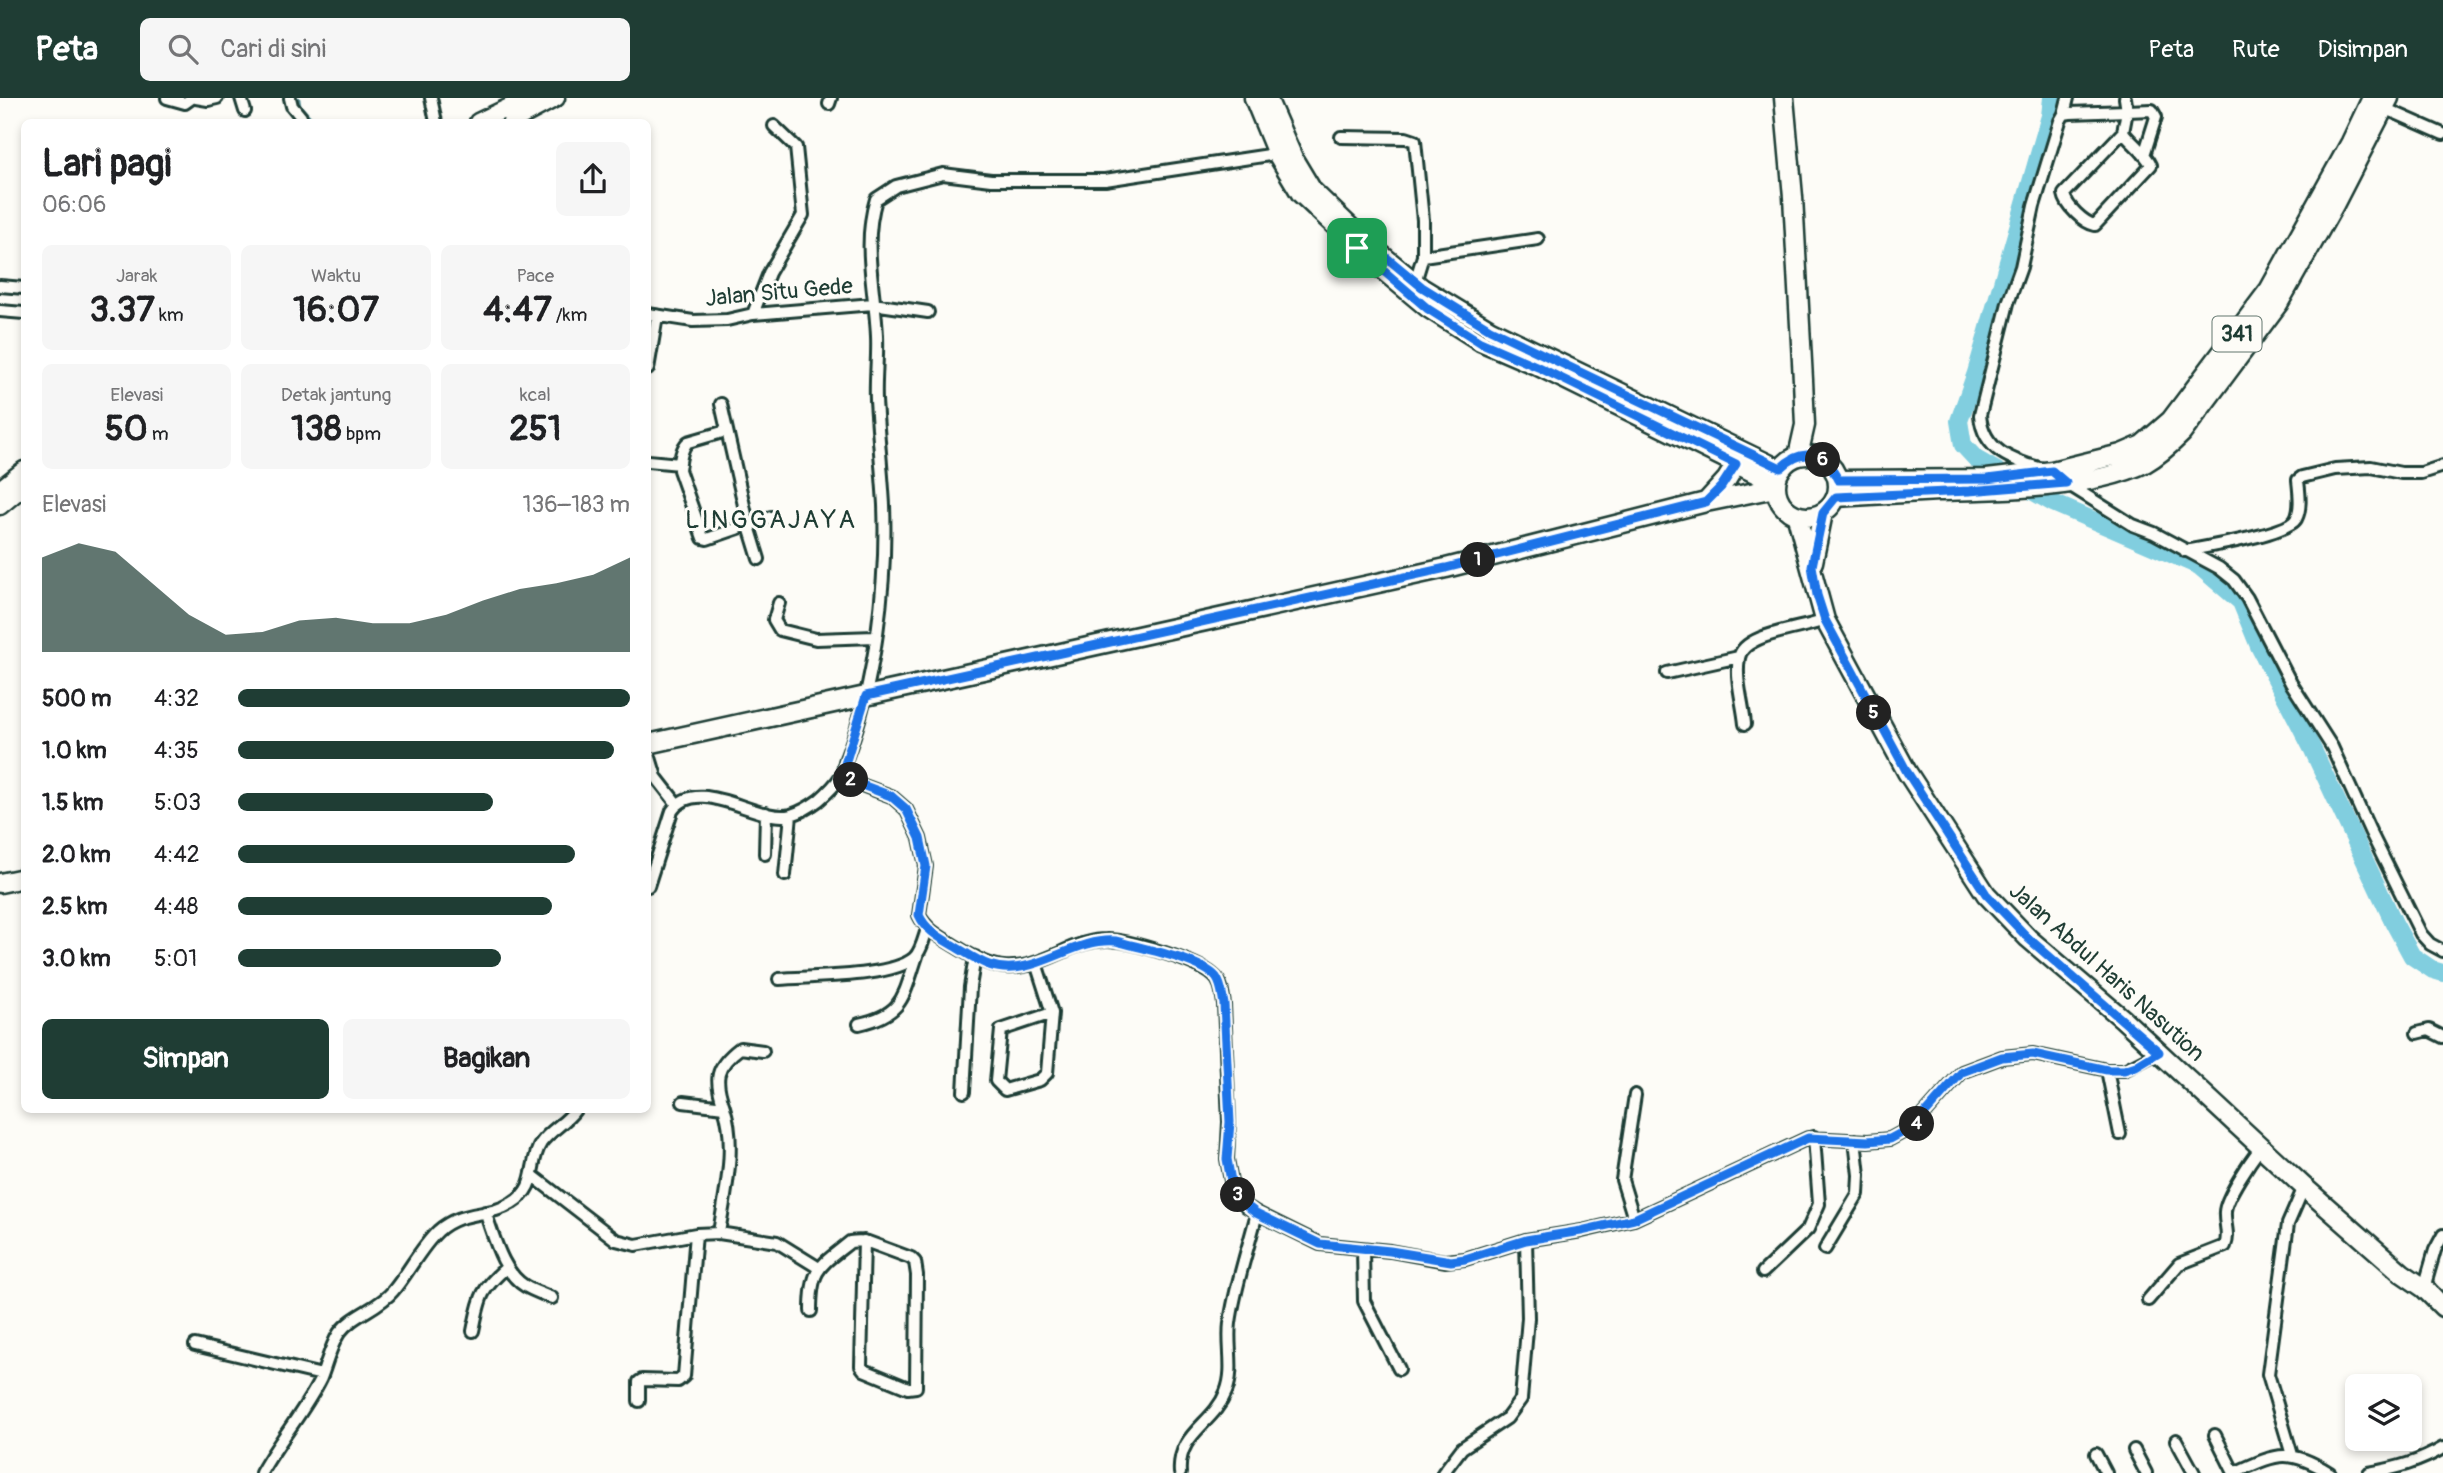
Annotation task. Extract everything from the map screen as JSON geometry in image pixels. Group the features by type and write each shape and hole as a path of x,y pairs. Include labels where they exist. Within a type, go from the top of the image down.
{"main road":[{"path":"1784,98 1793,197 1805,425 1798,456"},
{"name":"341","path":"1837,489 2056,480 2142,445 2171,420 2269,290 2351,142 2382,101"},
{"path":"1805,425 1821,458"},
{"path":"1791,512 1778,499 1777,480 1788,461 1811,454 1821,458 1832,468 1837,489 1823,513 1812,566"},
{"path":"1706,502 1721,487 1736,464"},
{"name":"341","path":"1967,485 1987,479 2018,482"},
{"path":"651,743 1446,568 1706,502 1742,496 1777,480"},
{"path":"1742,496 1811,518 1823,513"},
{"name":"Jalan Abdul Haris Nasution","path":"1791,512 1812,566 1825,620 1907,772 1986,894 2028,938 2159,1052 2304,1187 2443,1307"},
{"path":"0,883 21,879"}],"street":[{"path":"167,98 185,103 194,98 217,98"},
{"path":"241,98 245,111"},
{"path":"290,98 292,106 301,117"},
{"path":"430,98 435,119"},
{"path":"484,119 528,98"},
{"path":"517,119 556,98"},
{"path":"1253,98 1276,153 1300,194 1485,335 1538,367 1736,464 1777,480"},
{"path":"1268,98 1295,160 1313,190 1361,243 1428,309 1777,480"},
{"path":"2068,98 2034,206 2021,267 2008,303 1980,415 1983,433 1991,445 2133,525 2154,533 2219,569 2234,580 2247,598 2291,683 2332,747 2421,934 2430,944 2443,951"},
{"path":"2085,98 2086,111"},
{"path":"2123,132 2151,165 2095,225 2089,223 2065,202 2064,194 2123,132 2127,111 2125,98"},
{"path":"2382,101 2443,134"},
{"path":"2064,114 2152,110 2155,117 2144,155"},
{"path":"753,314 769,273 803,215 796,147 774,125"},
{"path":"1341,137 1406,138 1415,141 1423,220 1423,256 1415,282"},
{"path":"651,876 671,811 677,804 690,799 709,797 766,813 791,815 824,796 841,777 866,696 881,588 884,508 876,396 877,335 869,265 872,212 876,199 896,186 943,174 991,180 1105,180 1276,153"},
{"path":"1423,256 1538,239"},
{"path":"0,286 21,288"},
{"name":"Jalan Situ Gede","path":"652,315 693,321 727,320 753,314 873,304 928,313"},
{"path":"0,311 21,313"},
{"path":"721,404 748,523 759,559"},
{"path":"726,431 684,445 679,467 703,538 707,539 771,517"},
{"path":"651,462 679,467"},
{"path":"2185,551 2268,533 2290,524 2296,519 2299,505 2298,480 2302,477 2335,469 2371,467 2401,474 2421,473 2443,466"},
{"path":"651,467 679,467"},
{"path":"0,489 21,472"},
{"path":"0,506 21,488"},
{"path":"779,603 774,620 780,630 816,639 875,637"},
{"path":"1745,724 1739,657 1743,647 1755,640 1825,620"},
{"path":"1667,673 1739,657"},
{"path":"651,761 656,777 677,804"},
{"path":"841,777 891,796 906,809 924,850 926,866 919,915 927,929 988,965 1015,968 1036,963 1070,948 1105,940 1185,960 1215,976 1221,986 1224,1004 1230,1122 1227,1159 1231,1181 1247,1206 1256,1213 1320,1244 1455,1261 1526,1240 1634,1219 1814,1137 1890,1139 1922,1119 1962,1072 2002,1057 2033,1054 2107,1070 2131,1068 2159,1052"},
{"path":"765,854 766,813"},
{"path":"785,876 791,815"},
{"path":"859,1024 877,1020 896,1009 927,929"},
{"path":"779,979 832,977 888,968 909,962 917,956"},
{"path":"964,1092 970,987 975,957"},
{"path":"1036,963 1052,1013 1047,1073 1040,1080 1001,1089 996,1081 1001,1030 1052,1013"},
{"path":"2417,1033 2429,1030 2443,1037"},
{"path":"719,1233 727,1177 729,1121 717,1087 718,1073 726,1059 740,1048 763,1051"},
{"path":"2107,1070 2119,1134"},
{"path":"1634,1219 1622,1180 1635,1095"},
{"path":"683,1102 724,1107"},
{"path":"261,1473 322,1375 340,1332 353,1319 377,1306 393,1291 436,1233 448,1223 470,1214 502,1209 515,1202 533,1176 541,1142 564,1124 573,1113"},
{"path":"1763,1272 1808,1229 1819,1204 1814,1137"},
{"path":"1825,1249 1858,1194 1856,1140"},
{"path":"2148,1300 2179,1264 2227,1244 2226,1206 2249,1163 2261,1147"},
{"path":"533,1176 616,1240 626,1244 636,1245 696,1234 719,1233 778,1242 818,1268"},
{"path":"2292,1455 2268,1374 2288,1224 2304,1187"},
{"path":"485,1212 507,1267 523,1285 552,1297"},
{"path":"1180,1473 1179,1458 1185,1444 1227,1392 1231,1358 1230,1321 1256,1213"},
{"path":"639,1401 639,1382 642,1380 678,1381 684,1376 696,1234"},
{"path":"2424,1288 2435,1250 2443,1235"},
{"path":"1443,1473 1462,1448 1507,1418 1521,1399 1528,1318 1526,1240"},
{"path":"811,1311 811,1290 818,1268 850,1242 864,1241 911,1258 917,1268 917,1383 913,1389 864,1370 860,1361 864,1241"},
{"path":"1363,1249 1364,1301 1399,1369"},
{"path":"473,1332 480,1297 487,1283 507,1267"},
{"path":"195,1345 322,1375"},
{"path":"2215,1436 2234,1473 2274,1457 2292,1455 2306,1459 2330,1473"},
{"path":"2176,1440 2194,1473"},
{"path":"2369,1473 2400,1468 2443,1448"},
{"path":"2134,1450 2146,1473"},
{"path":"2096,1454 2106,1473"}],"waterway":[{"path":"299,98 300,105 312,119"},
{"path":"2052,98 2050,116 1976,373 1959,421 1963,445 1976,459 2053,503 2199,566 2241,602 2259,646 2312,748 2394,923 2412,956 2433,970 2443,973"}],"district":[{"name":"LINGGAJAYA","path":"771,520"}],"route":[{"path":"1364,239 1422,287 1490,329 1781,468 1798,456 1811,454 1821,458 1832,468 1838,480 1987,479 2052,471 2066,483 1836,497 1823,513 1812,566 1825,620 1853,675 1907,772 1986,894 2028,938 2159,1052 2124,1070 2107,1070 2033,1054 2002,1057 1962,1072 1922,1119 1890,1139 1868,1141 1808,1138 1634,1219 1526,1240 1465,1259 1445,1261 1390,1251 1320,1244 1256,1213 1236,1193 1227,1159 1230,1122 1224,1004 1221,986 1215,976 1185,960 1105,940 1070,948 1036,963 1001,968 988,965 927,929 919,915 926,866 924,850 906,809 891,796 841,777 866,696 1446,568 1706,502 1721,487 1736,464 1538,367 1480,342 1428,309 1357,248 1364,239"}]}
